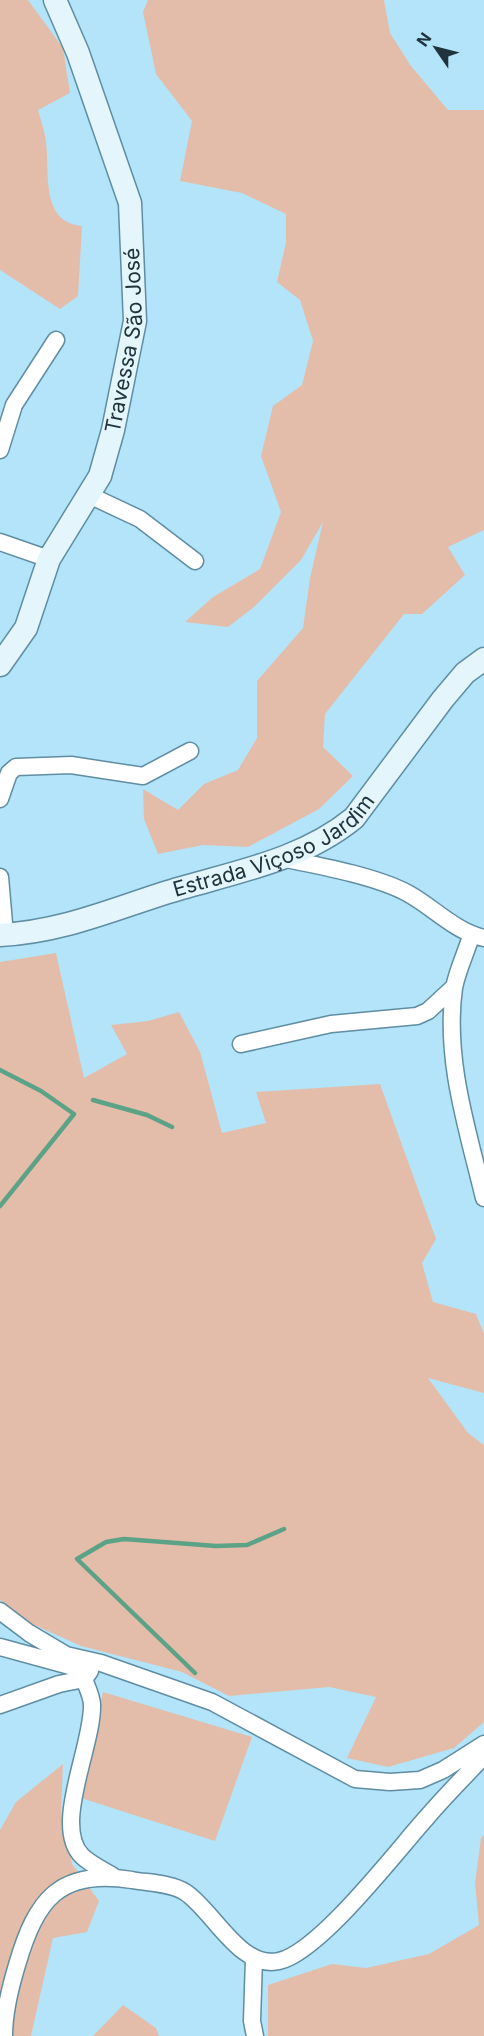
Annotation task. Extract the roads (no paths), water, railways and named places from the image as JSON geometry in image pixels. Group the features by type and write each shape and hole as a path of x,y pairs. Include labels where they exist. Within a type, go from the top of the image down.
{"street":[{"name":"Travessa São José","path":"0,665 26,628 49,559 89,495 105,460 128,362 135,321 130,203 121,172 55,0"},
{"path":"0,450 14,405 56,340"},
{"path":"89,495 140,519 195,561"},
{"path":"0,542 49,559"},
{"name":"Estrada Viçoso Jardim","path":"2,935 65,927 211,879 286,859 338,831 354,818 465,673 484,659"},
{"path":"0,799 9,773 16,767 71,765 142,776 190,751"},
{"path":"242,1044 331,1024 417,1016 428,1011 454,987 478,937 408,893 334,869 286,859"},
{"path":"0,877 2,935"},
{"path":"454,987 452,1019 457,1083 484,1198"},
{"path":"0,1611 29,1633 91,1671"},
{"path":"0,1647 212,1702 355,1779 390,1782 420,1780 483,1749"},
{"path":"0,1705 91,1671"},
{"path":"91,1671 93,1702 91,1722 71,1808 72,1839 82,1856 113,1876"},
{"path":"4,2036 4,2019 9,1990 20,1953 41,1906 52,1893 73,1882 94,1877 113,1876 185,1892 197,1905 206,1909 221,1930 254,1958 270,1963 283,1961 319,1936 338,1919 483,1749"},
{"path":"254,1958 252,2021 255,2036"}],"waterway":[{"path":"0,1070 41,1091 74,1114 0,1206"},
{"path":"93,1100 147,1115 172,1127"},
{"path":"195,1673 77,1559 106,1542 124,1539 216,1546 247,1545 284,1529"}]}
